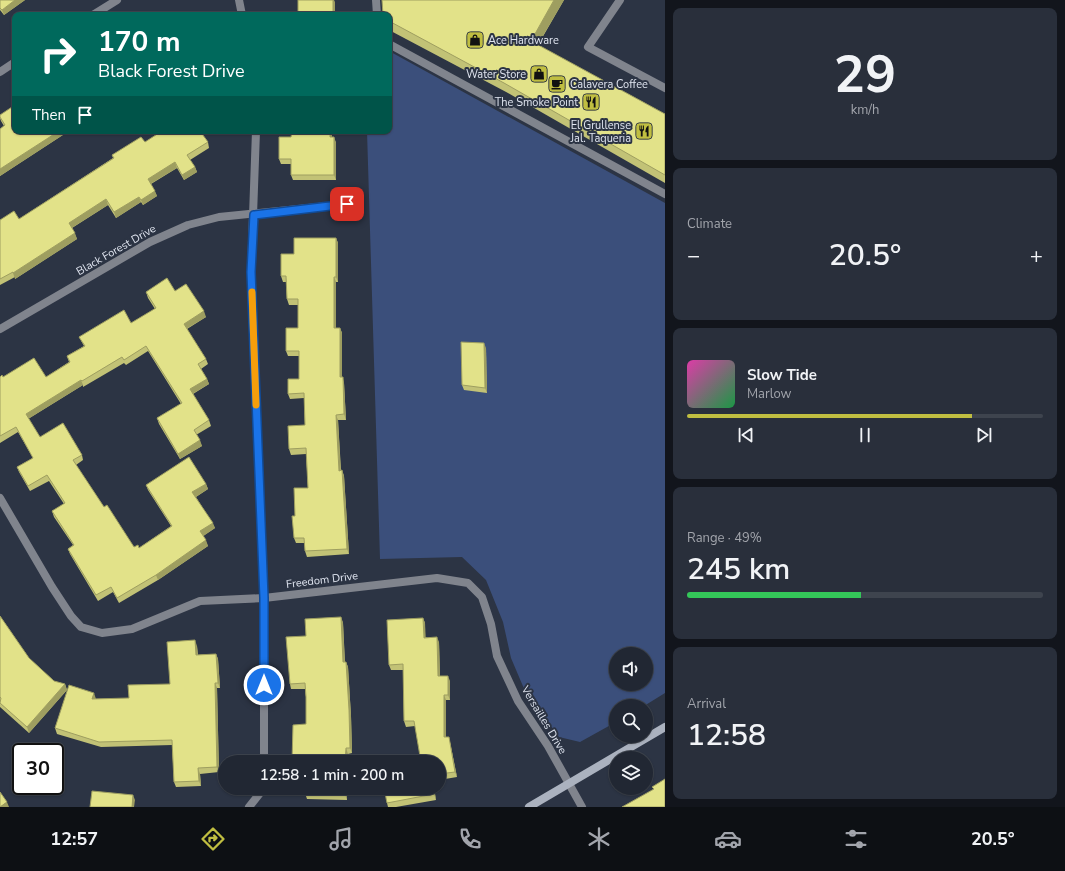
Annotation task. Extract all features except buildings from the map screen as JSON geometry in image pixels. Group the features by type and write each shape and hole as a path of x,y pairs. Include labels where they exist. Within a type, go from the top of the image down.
{"street":[{"path":"98,12 117,0"},
{"path":"239,0 241,12"},
{"path":"376,0 377,12"},
{"path":"620,0 588,47 665,88"},
{"path":"392,46 665,194"},
{"path":"0,72 12,64"},
{"path":"256,134 251,272 264,598 264,755"},
{"name":"Black Forest Drive","path":"0,329 150,242 188,225 219,217 254,215 347,204"},
{"name":"Freedom Drive","path":"0,498 52,587 71,616 81,627 102,633 132,629 200,601 264,598 437,578"},
{"name":"Versailles Drive","path":"437,578 468,583 482,597 491,624 497,656 515,695 548,746 582,807"},
{"path":"529,807 665,727"},
{"path":"249,807 258,795"}],"shaded area":[{"path":"392,53 665,203 665,693 653,700 653,699 609,699 609,726 580,742 559,737 525,691 511,658 503,622 486,580 462,557 380,559 367,134 392,134"}],"slow traffic":[{"path":"252,292 256,405"}],"place":[{"name":"Ace Hardware","path":"475,40"},
{"name":"Water Store","path":"539,74"},
{"name":"Calavera Coffee","path":"557,84"},
{"name":"The Smoke Point","path":"591,102"},
{"name":"El Grullense Jal. Taqueria","path":"644,131"}],"route":[{"path":"264,685 264,598 251,272 254,215 347,204"}]}
